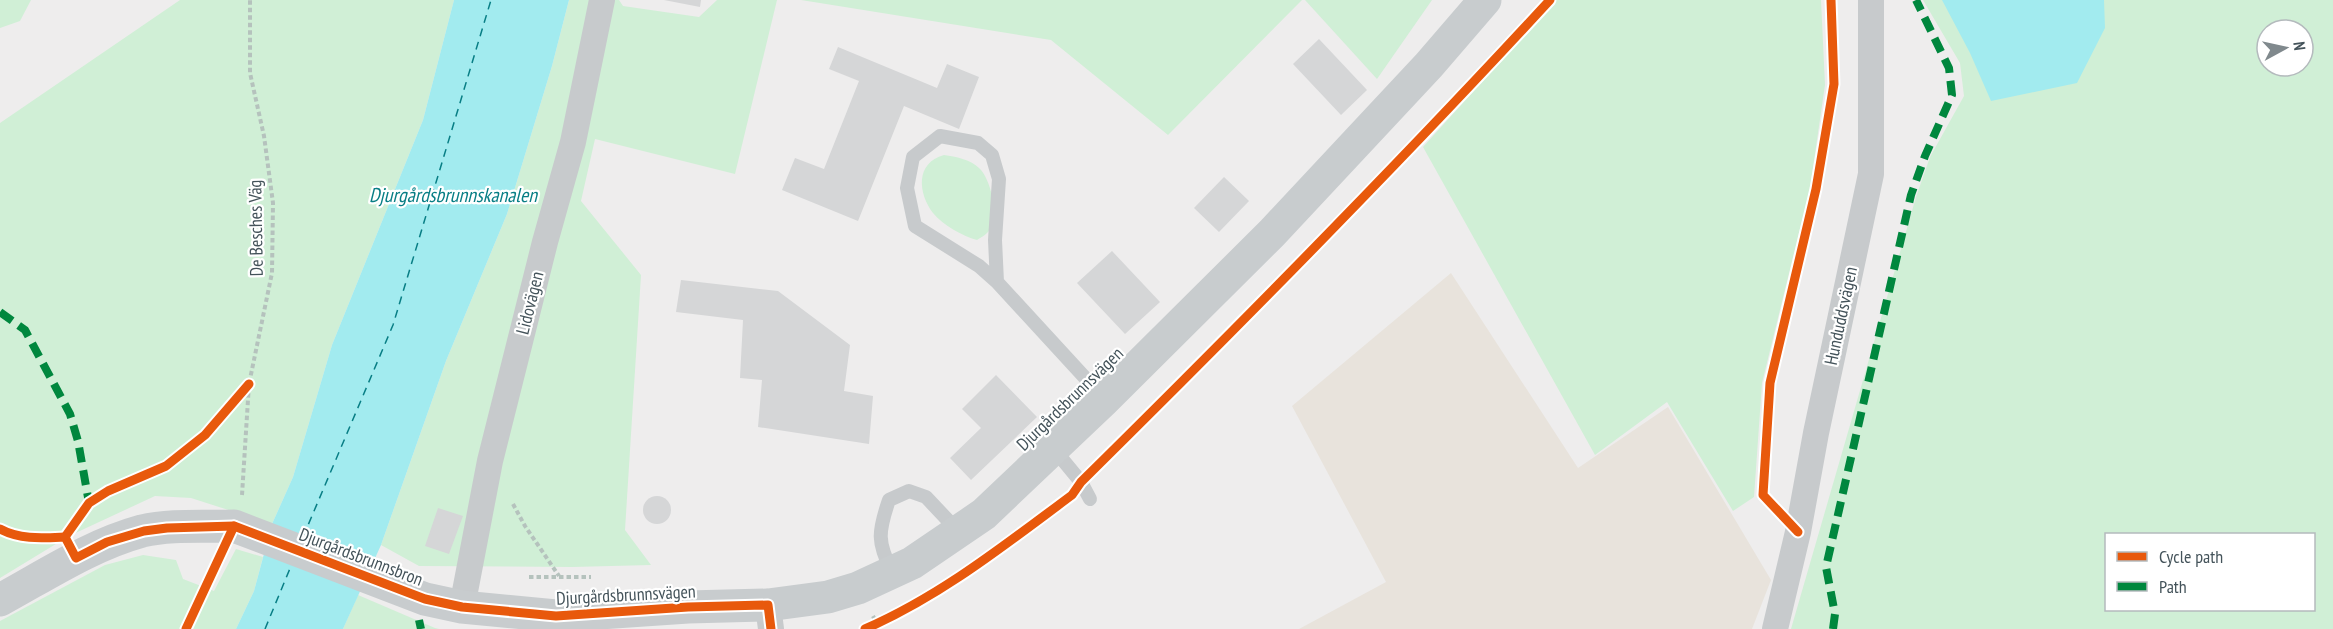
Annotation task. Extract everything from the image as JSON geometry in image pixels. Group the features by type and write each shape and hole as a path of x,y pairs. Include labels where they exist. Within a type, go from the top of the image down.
{"street":[{"name":"Lidovägen","path":"462,607 490,461 545,242 573,142 602,0"},
{"name":"Djurgårdsbrunnsvägen","path":"462,607 554,623 688,607 770,617 858,588 912,563 984,514 1103,401 1272,233 1430,65 1485,0"},
{"name":"Hunduddsvägen","path":"1775,629 1798,532 1816,433 1871,174 1871,0"},
{"path":"0,600 108,542 144,531 167,528 242,529"},
{"name":"Djurgårdsbrunnsbron","path":"242,529 415,595 462,607"}],"lane":[{"path":"997,282 995,240 999,179 992,155 978,143 940,136 913,157 907,188 915,226 979,266 997,282 1088,381 1103,401"},
{"path":"1053,448 1081,482 1090,499"},
{"path":"892,572 879,541 881,524 889,500 909,491 926,497 958,531"}],"path":[{"path":"235,400 249,384"},
{"path":"490,461 525,526 560,577"},
{"path":"866,629 886,620"}],"shaded area":[{"path":"1451,273 1578,468 1668,407 1771,580 1752,629 1299,629 1386,582 1292,406"}],"green space":[{"path":"0,0 31,0 20,21 0,28"},
{"path":"180,0 454,0 423,120 332,345 293,477 272,524 191,498 155,496 69,536 0,578 0,123"},
{"path":"569,0 619,0 623,6 699,17 717,0 777,0 735,174 595,139 581,201 641,275 625,530 651,565 419,566 381,545 446,361 507,214 552,66"},
{"path":"801,0 1302,0 1168,135 1051,40"},
{"path":"1305,0 1432,0 1377,79"},
{"path":"1556,0 1821,0 1825,85 1810,188 1762,383 1754,497 1733,511 1667,402 1595,455 1423,147"},
{"path":"1923,0 2333,0 2333,629 1791,629 1916,197 1930,157 1964,96 1960,63"},
{"path":"944,155 971,162 979,168 987,180 992,196 993,221 989,231 977,240 959,233 942,222 933,213 924,197 922,180 924,172 935,159"},
{"path":"236,549 263,557 254,591 236,629 0,629 0,621 105,565 143,555 176,560 183,579 214,591"},
{"path":"358,595 435,628 439,629 343,629"}],"water":[{"name":"Djurgårdsbrunnskanalen","path":"454,0 569,0 552,66 507,214 446,361 381,545 343,629 236,629 254,591 272,524 293,477 332,345 423,120"},
{"path":"1942,0 2104,0 2105,28 2077,83 1991,101 1970,53"}],"building":[{"path":"664,0 701,0 700,7"},
{"path":"1319,39 1367,90 1341,115 1293,64"},
{"path":"838,47 937,88 947,64 979,77 959,129 904,106 858,221 782,190 795,158 824,169 859,81 829,69"},
{"path":"1224,177 1249,201 1219,232 1194,208"},
{"path":"1112,251 1160,302 1125,334 1077,283"},
{"path":"681,280 778,291 850,345 844,391 873,396 869,444 758,427 762,380 740,378 743,320 676,312"},
{"path":"996,375 1037,417 971,480 950,458 981,428 962,409"},
{"path":"657,496 667,500 671,510 667,520 657,524 647,520 643,510 647,500"},
{"path":"438,508 463,516 449,554 425,546"}],"ferry route":[{"path":"303,537 393,325 491,0"},
{"path":"265,629 291,566"}],"marked path":[{"path":"1833,629 1835,614 1826,567 1911,195 1925,156 1952,95 1949,68 1916,0"},
{"path":"0,312 25,330 70,414 78,441 89,503"},
{"path":"419,620 421,629"}],"cycle path":[{"path":"865,629 893,616 946,585 1072,495 1081,482 1260,304 1377,183 1550,0"},
{"path":"1798,532 1763,495 1770,383 1816,189 1834,84 1831,0"},
{"path":"65,537 89,503 108,491 166,466 205,435 249,384"},
{"path":"0,529 24,537 65,537 76,558 107,542 144,531 234,526 425,599 462,607 556,616 688,607 768,605 771,629"},
{"path":"186,629 234,526"}]}
